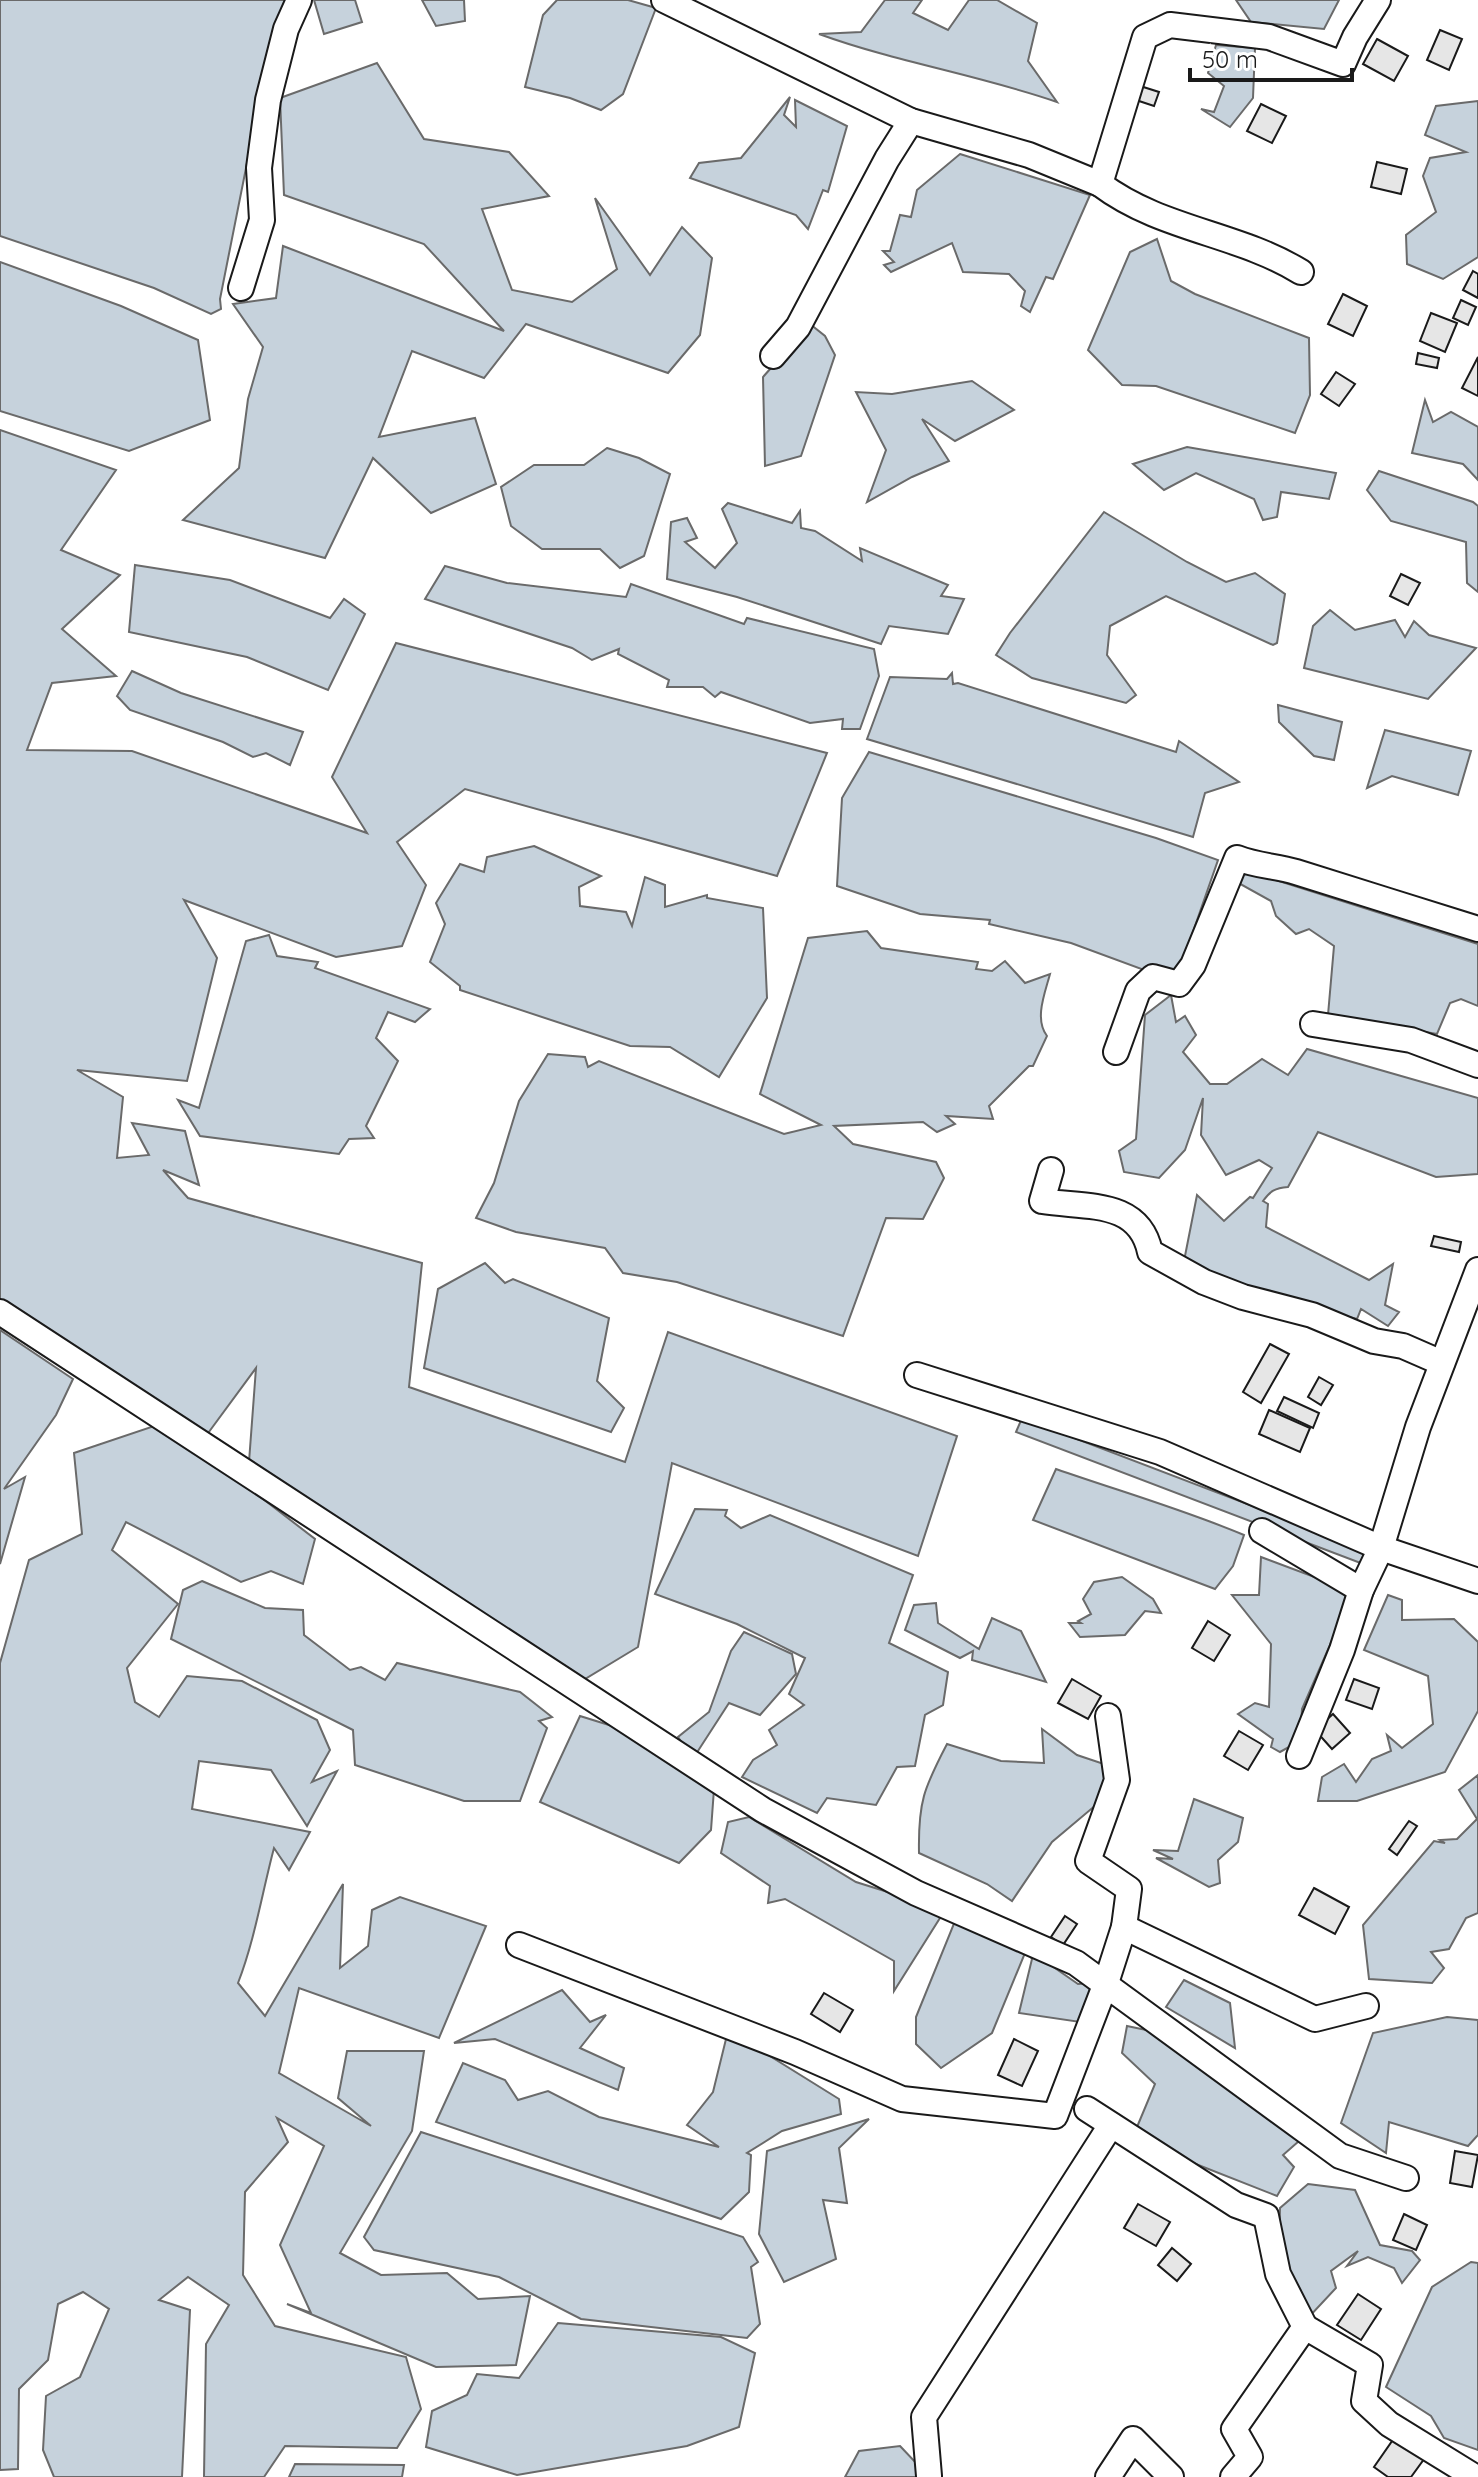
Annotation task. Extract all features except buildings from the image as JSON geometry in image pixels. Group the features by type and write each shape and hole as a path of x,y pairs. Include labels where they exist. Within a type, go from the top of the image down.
{"street":[{"path":"241,288 262,220 259,168 268,100 286,29 299,0"},
{"path":"664,0 911,121 1029,155 1100,184 1120,199 1212,237 1235,240 1301,272"},
{"path":"1100,184 1145,37 1170,25 1269,37 1343,64 1355,37 1378,0"},
{"path":"773,356 798,327 887,159 911,121"},
{"path":"1116,1052 1138,991 1153,977 1179,984 1193,965 1237,858 1257,866 1279,867 1478,929"},
{"path":"1313,1024 1411,1040 1478,1065"},
{"path":"1051,1170 1042,1201 1103,1207 1133,1220 1146,1235 1150,1252 1204,1282 1243,1297 1312,1315 1374,1341 1403,1346 1442,1363"},
{"path":"1299,1756 1342,1650 1361,1590 1381,1548 1418,1427 1478,1270"},
{"path":"0,1312 763,1810 916,1893 1076,1963 1340,2156 1406,2178"},
{"path":"917,1375 1160,1452 1381,1548 1478,1581"},
{"path":"1262,1531 1361,1590"},
{"path":"519,1945 795,2052 902,2099 1055,2116 1124,1927 1129,1889 1088,1861 1117,1780 1108,1716"},
{"path":"1124,1927 1315,2019 1366,2006"},
{"path":"1087,2109 1236,2205 1266,2216 1278,2274 1305,2327 1370,2365 1364,2401 1389,2424 1475,2477"},
{"path":"930,2477 924,2417 1111,2125"},
{"path":"1233,2477 1250,2457 1234,2429 1305,2327"},
{"path":"1108,2477 1133,2439 1171,2477"}],"shaded area":[{"path":"0,0 286,0 249,153 220,299 221,309 211,314 154,288 0,236"},
{"path":"314,0 355,0 362,22 324,34"},
{"path":"422,0 464,0 465,21 436,26"},
{"path":"557,0 628,0 656,8 623,94 601,110 570,98 525,87 543,15"},
{"path":"885,0 922,0 913,13 948,30 969,0 997,0 1037,23 1028,61 1057,102 819,34 861,32"},
{"path":"1236,0 1339,0 1324,29 1251,22"},
{"path":"1216,45 1255,48 1253,98 1230,127 1201,109 1214,112 1224,86 1208,73"},
{"path":"377,63 424,139 509,152 549,196 482,209 512,290 572,302 617,269 595,198 650,275 682,227 712,258 700,335 668,373 526,324 484,378 412,351 379,437 475,418 496,484 431,513 373,458 325,558 183,520 239,468 248,399 263,347 233,304 276,298 283,246 504,331 424,244 284,195 280,98"},
{"path":"790,97 784,115 796,127 795,100 847,126 828,192 823,190 808,229 796,215 690,178 699,163 741,158"},
{"path":"1478,101 1478,257 1443,279 1407,264 1406,235 1436,212 1423,176 1430,158 1466,152 1425,135 1436,106"},
{"path":"960,154 1090,195 1053,279 1046,277 1030,312 1021,306 1025,291 1009,274 963,272 952,243 891,272 884,265 894,262 883,251 890,251 900,215 911,217 917,190"},
{"path":"1157,239 1171,281 1195,294 1309,338 1310,395 1295,433 1156,386 1122,385 1088,350 1130,252"},
{"path":"0,262 121,306 198,340 210,420 129,451 0,411"},
{"path":"810,324 825,336 835,355 801,456 765,466 763,377"},
{"path":"972,381 1014,410 955,441 922,419 949,461 867,502 886,450 856,392 892,394"},
{"path":"1425,400 1433,422 1451,412 1478,427 1478,480 1463,464 1412,453"},
{"path":"0,430 116,470 61,550 120,575 62,629 116,676 52,683 27,750 132,751 367,833 332,777 396,643 827,753 777,876 465,789 397,842 426,885 402,946 336,957 184,900 217,958 187,1081 77,1070 123,1097 117,1158 149,1155 132,1123 185,1131 199,1185 163,1170 188,1198 422,1263 409,1387 625,1462 668,1332 957,1436 918,1556 672,1463 638,1647 580,1682 249,1462 256,1368 203,1440 0,1303"},
{"path":"1187,447 1336,473 1329,499 1281,492 1277,517 1263,520 1254,499 1196,473 1164,490 1133,464"},
{"path":"607,448 639,458 670,474 644,556 620,568 600,549 542,549 511,526 501,487 534,465 584,465"},
{"path":"1379,471 1478,506 1478,592 1467,583 1466,542 1391,521 1367,490"},
{"path":"728,503 792,523 800,511 801,528 815,531 862,561 860,548 948,585 941,596 964,599 948,634 889,626 881,644 737,597 667,579 671,522 687,518 697,538 685,542 715,568 737,543 722,509"},
{"path":"1104,512 1226,582 1255,573 1285,594 1277,643 1273,645 1166,596 1110,626 1107,655 1136,695 1126,703 1032,678 996,655"},
{"path":"135,565 230,580 330,618 344,599 365,614 328,690 247,657 129,632"},
{"path":"445,566 507,583 626,597 631,584 744,624 747,618 874,649 879,676 860,729 842,729 843,719 810,723 721,692 715,697 703,687 667,687 669,680 618,654 619,649 592,660 572,648 425,599"},
{"path":"1330,610 1355,630 1395,620 1405,637 1414,621 1429,635 1476,648 1428,699 1304,668 1313,626"},
{"path":"132,671 181,693 303,732 290,765 266,753 253,757 223,742 130,710 117,696"},
{"path":"952,673 953,684 958,683 1176,752 1179,741 1239,782 1205,793 1193,837 867,739 890,677 947,679"},
{"path":"1278,705 1342,722 1334,760 1314,756 1279,722"},
{"path":"1385,730 1471,751 1458,795 1392,776 1367,788"},
{"path":"869,752 1156,838 1218,860 1180,969 1163,977 1071,943 989,924 990,920 920,914 837,886 842,798"},
{"path":"534,846 601,876 579,887 580,906 626,912 632,926 645,877 665,885 665,907 707,895 707,898 763,908 767,998 719,1077 670,1047 630,1046 460,990 460,986 430,962 445,924 436,903 460,864 484,872 487,857"},
{"path":"1235,867 1478,944 1478,1006 1461,999 1450,1003 1437,1034 1328,1015 1334,946 1309,929 1296,934 1276,916 1271,901 1233,880"},
{"path":"867,931 881,948 978,962 976,969 992,971 1005,961 1025,983 1050,974 1041,1014 1047,1036 1033,1066 1029,1066 989,1106 993,1119 946,1116 955,1124 937,1132 923,1122 834,1126 853,1144 936,1162 944,1178 923,1219 886,1218 843,1336 677,1282 623,1273 605,1248 516,1232 476,1218 494,1183 519,1101 548,1054 585,1057 588,1067 599,1061 784,1134 821,1125 760,1094 808,938"},
{"path":"269,935 277,956 318,962 315,968 430,1009 415,1022 388,1012 376,1038 398,1061 366,1126 374,1138 349,1139 339,1154 200,1136 178,1100 199,1108 246,941"},
{"path":"1171,995 1176,1022 1185,1016 1196,1035 1183,1052 1210,1084 1227,1084 1262,1059 1288,1075 1307,1049 1478,1098 1478,1174 1436,1177 1318,1132 1288,1187 1273,1191 1263,1201 1268,1204 1266,1227 1369,1280 1393,1264 1385,1305 1399,1312 1388,1326 1361,1309 1357,1319 1204,1282 1184,1261 1197,1195 1224,1221 1250,1197 1253,1198 1272,1168 1259,1160 1226,1175 1201,1135 1203,1098 1185,1150 1159,1178 1124,1172 1119,1151 1136,1139 1145,1015"},
{"path":"485,1263 505,1283 513,1279 609,1318 597,1381 624,1408 611,1432 424,1368 438,1289"},
{"path":"0,1330 73,1379 56,1415 4,1489 25,1477 0,1564"},
{"path":"1022,1418 1378,1554 1371,1567 1016,1432"},
{"path":"160,1424 192,1444 315,1539 303,1584 271,1571 241,1582 126,1522 112,1550 178,1604 127,1668 135,1702 159,1717 187,1676 242,1681 317,1720 330,1750 312,1782 337,1771 307,1826 271,1770 199,1761 192,1809 310,1832 289,1870 274,1848 254,1933 238,1983 265,2016 343,1884 340,1968 368,1946 372,1910 400,1897 486,1926 439,2038 299,1988 279,2073 371,2126 338,2098 347,2051 424,2051 412,2131 340,2253 381,2275 447,2273 478,2299 530,2296 516,2365 436,2367 287,2304 311,2313 280,2245 324,2146 277,2118 288,2142 245,2192 243,2275 275,2326 406,2357 421,2409 397,2448 285,2446 264,2477 204,2477 206,2344 229,2305 188,2277 159,2300 190,2310 182,2477 54,2477 43,2450 46,2396 80,2377 109,2309 83,2292 58,2304 48,2360 19,2389 18,2469 0,2470 0,1663 29,1560 82,1534 74,1453"},
{"path":"1056,1469 1244,1535 1233,1566 1215,1589 1033,1520"},
{"path":"695,1509 727,1510 725,1516 741,1528 770,1515 913,1575 889,1643 948,1672 943,1705 925,1715 915,1766 897,1767 876,1805 827,1798 817,1813 742,1777 753,1760 777,1745 769,1730 804,1705 789,1694 805,1658 737,1624 655,1594"},
{"path":"1261,1557 1344,1588 1351,1603 1302,1709 1300,1741 1280,1752 1271,1747 1273,1739 1238,1714 1255,1703 1269,1707 1271,1644 1232,1595 1259,1595"},
{"path":"1122,1577 1153,1599 1161,1613 1145,1611 1125,1635 1080,1637 1069,1623 1081,1623 1078,1621 1091,1614 1083,1599 1094,1582"},
{"path":"202,1581 265,1608 303,1610 304,1635 350,1670 361,1667 385,1680 397,1663 520,1692 552,1717 539,1721 547,1728 520,1801 464,1801 355,1765 353,1730 171,1639 183,1590"},
{"path":"1388,1595 1402,1600 1402,1620 1454,1619 1478,1642 1478,1711 1445,1772 1357,1801 1318,1801 1322,1777 1344,1764 1356,1782 1372,1759 1391,1751 1387,1735 1402,1748 1433,1724 1428,1676 1364,1650"},
{"path":"936,1603 938,1623 979,1649 992,1618 1021,1631 1046,1682 972,1660 973,1651 960,1658 905,1630 914,1605"},
{"path":"744,1632 792,1654 796,1674 760,1715 729,1703 696,1754 689,1753 678,1737 709,1712 731,1651"},
{"path":"580,1716 625,1730 714,1789 711,1830 679,1863 540,1802"},
{"path":"1042,1729 1077,1755 1113,1767 1096,1805 1052,1842 1012,1901 987,1884 919,1853 924,1796 947,1744 1001,1761 1044,1763"},
{"path":"1478,1775 1478,1913 1466,1918 1449,1949 1431,1952 1444,1968 1432,1983 1369,1979 1363,1925 1434,1841 1445,1843 1440,1840 1457,1839 1477,1819 1459,1790"},
{"path":"1194,1799 1243,1818 1238,1842 1218,1860 1220,1883 1209,1887 1156,1858 1173,1859 1153,1850 1178,1851"},
{"path":"749,1817 856,1882 945,1910 894,1991 894,1961 785,1899 768,1903 770,1886 721,1853 728,1822"},
{"path":"955,1921 1025,1953 992,2033 941,2068 916,2044 916,2017"},
{"path":"1026,1948 1078,1984 1093,1983 1080,2022 1019,2013 1032,1959"},
{"path":"1184,1980 1230,2003 1235,2048 1166,2007"},
{"path":"562,1990 590,2022 606,2015 580,2048 624,2068 618,2090 495,2039 454,2043"},
{"path":"1447,2017 1478,2020 1478,2135 1468,2146 1389,2122 1386,2153 1341,2123 1373,2033"},
{"path":"1127,2026 1175,2036 1299,2141 1283,2155 1294,2167 1277,2196 1173,2155 1137,2127 1155,2084 1122,2053"},
{"path":"726,2039 744,2040 839,2099 841,2114 782,2131 747,2153 751,2155 749,2192 721,2219 436,2122 463,2063 505,2080 518,2100 548,2091 599,2117 719,2147 687,2125 713,2092"},
{"path":"869,2119 839,2148 847,2203 823,2200 836,2259 784,2282 759,2234 767,2151"},
{"path":"421,2132 743,2237 758,2262 751,2267 760,2324 747,2338 581,2319 499,2277 374,2250 364,2237"},
{"path":"1308,2184 1355,2190 1380,2245 1412,2251 1420,2260 1402,2283 1394,2268 1368,2257 1347,2266 1358,2251 1331,2271 1336,2288 1308,2318 1279,2256 1280,2208"},
{"path":"1471,2262 1478,2263 1478,2450 1444,2438 1431,2416 1386,2387 1432,2287"},
{"path":"558,2323 721,2337 755,2353 739,2427 687,2446 517,2475 426,2447 432,2411 467,2395 477,2374 519,2378"},
{"path":"900,2446 919,2466 917,2477 845,2477 859,2451"},
{"path":"295,2464 404,2465 402,2477 289,2477"}]}
